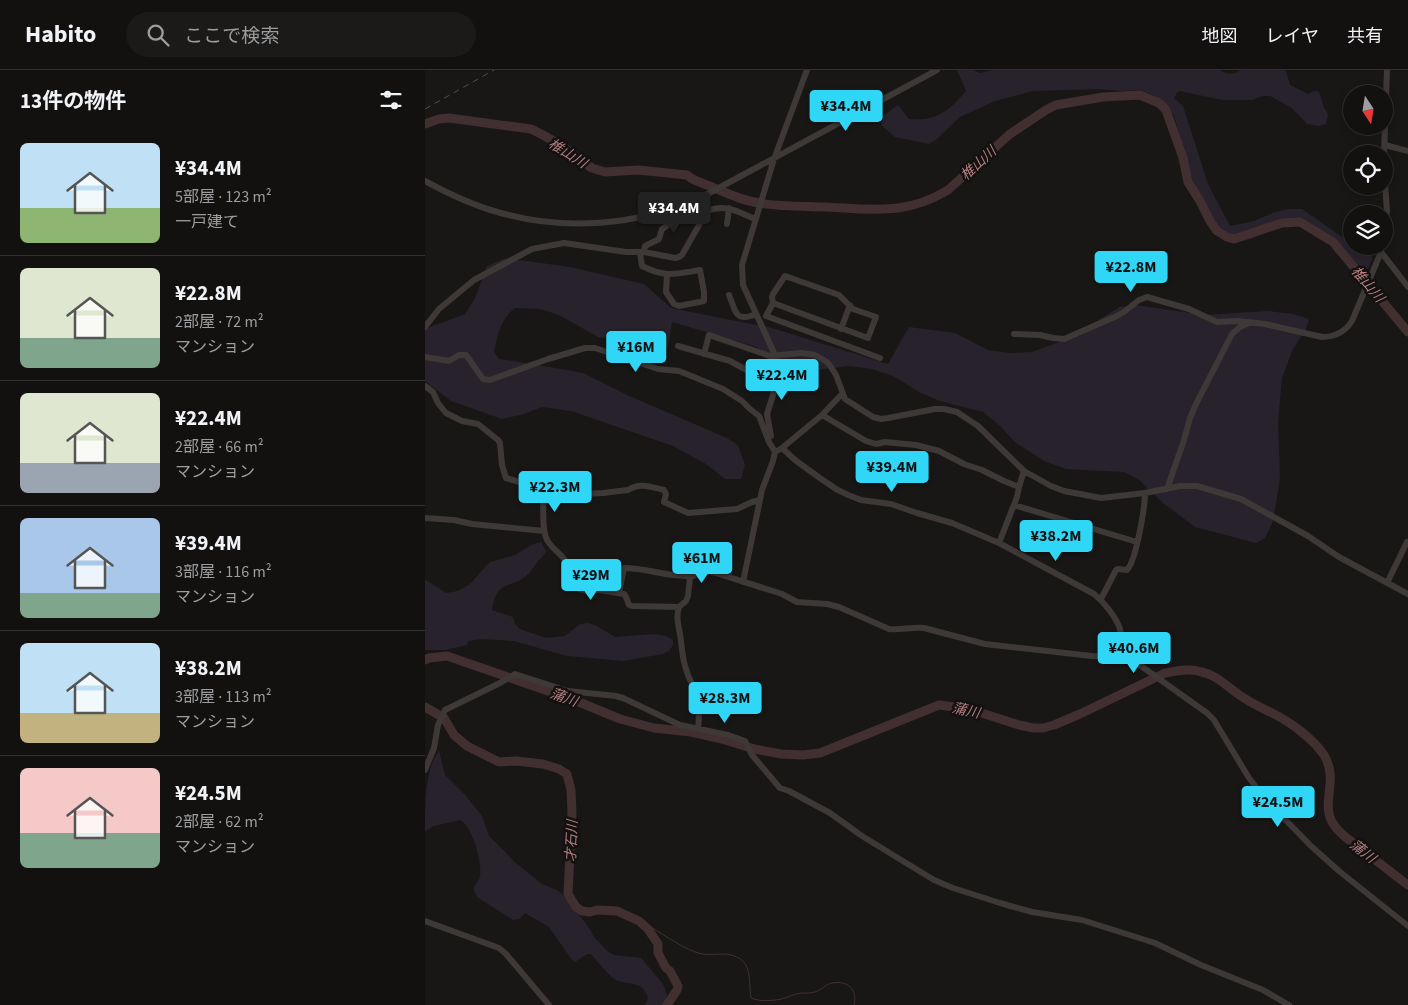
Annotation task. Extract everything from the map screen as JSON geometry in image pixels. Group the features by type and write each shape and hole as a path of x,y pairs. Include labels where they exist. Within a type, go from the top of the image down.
{"street":[{"path":"743,582 762,490 775,452 767,414 779,376 775,355 743,285 742,271 745,254 774,158 807,70"},
{"path":"425,181 487,209 543,221 584,223 641,217 672,209 702,197 937,70"},
{"path":"1385,145 1387,70"},
{"path":"1393,147 1408,151"},
{"path":"425,327 439,309 475,280 532,249 564,243 584,247 642,252 675,258 679,257 707,211 721,207 729,208 756,218"},
{"path":"727,224 729,208"},
{"path":"667,275 666,292 674,304 679,306 704,302 700,270 667,275 642,266 642,252 645,246 659,239 662,229 674,218 672,209"},
{"path":"1014,334 1039,335 1058,339 1067,338 1117,316 1139,300 1147,297 1189,309 1217,322 1251,322 1330,337 1340,333 1349,326 1362,299 1379,255"},
{"path":"1385,255 1408,287"},
{"path":"766,316 773,304 773,294 785,276 839,295 853,308 875,317 868,338 773,304"},
{"path":"729,295 733,310 737,314 748,318 766,316 879,358"},
{"path":"841,329 849,305"},
{"path":"1167,489 1197,402 1232,334 1240,327 1251,322"},
{"path":"704,354 709,335 770,356 802,353 821,357 836,375 845,399 850,404 873,417 881,419 935,409 957,412 977,426 1024,470 1064,492 1101,498 1145,493 1180,486 1197,486 1241,499 1408,594"},
{"path":"678,346 738,364 776,386"},
{"path":"425,357 449,362 459,356 466,355 483,379 490,380 548,359 585,348 595,348 658,369 679,371 723,389 742,401 759,416 775,452"},
{"path":"425,386 433,392 438,403 446,413 462,421 478,424 498,440 506,478 523,483 543,496 628,490 641,484 664,490 664,502 688,513 731,510 760,500"},
{"path":"775,452 822,415 842,394"},
{"path":"822,415 874,444 885,442 916,445 939,451 964,464 1019,487"},
{"path":"782,448 817,476 848,495 861,500 891,504 952,523 999,543 1095,594 1101,599 1118,624 1122,657"},
{"path":"999,543 1017,497 1024,470"},
{"path":"1101,599 1116,570 1129,569 1137,542 1145,493"},
{"path":"543,496 544,531 549,543 565,560 569,571 577,575 579,588 587,591 599,590 624,594 629,605 632,606 679,607"},
{"path":"1014,504 1137,542"},
{"path":"425,518 544,531"},
{"path":"1387,583 1407,542"},
{"path":"619,593 624,568 639,568 675,576 684,575 690,577 707,571 783,594 797,602 827,604 839,607 889,629 924,628 985,644 1092,656 1122,657 1134,661 1197,705 1214,720 1249,778 1267,801 1311,846 1339,871 1408,926"},
{"path":"690,577 688,596 686,601 679,607 677,620 686,671 698,706 698,728"},
{"path":"425,770 434,748 438,725 445,710 515,674 568,691 623,698 675,724 698,728 745,741 752,755 780,788 830,812 862,836 933,880 1000,903 1032,912 1083,920 1155,943 1201,965 1263,990 1289,1005"},
{"path":"425,921 499,948 549,1005"}],"shaded area":[{"path":"957,70 973,70 980,73 993,70 1219,70 1230,74 1241,70 1284,70 1290,85 1308,94 1318,91 1328,114 1326,124 1319,126 1307,124 1292,108 1270,96 1263,96 1252,100 1222,100 1180,91 1174,98 1183,106 1208,184 1230,226 1254,221 1275,212 1302,209 1343,237 1343,251 1318,228 1301,219 1287,220 1254,237 1239,241 1223,235 1214,228 1192,179 1174,116 1165,104 1153,95 1139,90 1033,91 995,101 960,117 929,144 895,137 881,125 884,115 898,105 909,119 927,119 948,109 966,91"},
{"path":"1347,255 1370,255 1373,257 1366,274"},
{"path":"504,259 570,267 644,284 671,308 772,328 888,364 909,327 955,333 988,350 1010,353 1032,352 1065,340 1120,307 1135,305 1205,315 1268,311 1293,314 1309,319 1306,329 1293,349 1282,378 1278,422 1280,478 1273,521 1265,538 1256,543 1195,527 1163,503 1139,480 1124,472 1066,469 1044,461 1015,442 998,424 983,412 940,401 921,393 893,376 872,369 848,366 818,370 783,378 757,347 672,322 668,348 598,337 559,315 540,309 515,308 503,322 498,333 494,352 499,359 583,373 627,395 727,438 738,445 745,465 741,479 725,479 706,464 673,446 571,411 542,407 524,414 502,419 451,401 425,381 425,329 465,314 475,298 487,266"},
{"path":"541,542 546,551 544,555 523,578 506,586 497,593 492,610 513,617 515,624 520,629 546,638 565,636 580,624 588,623 615,637 654,634 666,636 673,640 673,645 669,651 663,654 624,661 567,656 514,641 482,639 468,641 467,645 445,650 425,650 425,580 446,593 458,591 470,584 490,562 515,555 531,545"},
{"path":"439,751 445,775 466,796 482,816 489,836 517,864 542,884 557,890 566,897 594,937 607,951 614,955 641,958 663,984 667,995 665,1005 645,1005 648,998 643,988 635,984 616,980 591,954 587,954 575,962 549,927 525,913 520,919 513,920 477,897 474,888 480,876 480,862 473,837 465,824 460,820 434,826 425,831 428,777 434,758"}],"waterway":[{"name":"椎山川","path":"425,124 449,118 531,129 562,146 592,168 605,172 638,170 687,175 694,180 730,195 763,204 880,209 917,204 948,190 1010,134 1056,105 1103,97 1140,95 1159,103 1166,110 1183,158 1188,182 1217,231 1234,239 1282,223 1300,222 1333,242 1408,332"},
{"name":"蒲川","path":"425,660 447,656 574,700 620,719 654,728 691,732 754,749 781,754 803,755 820,753 939,705 969,709 1019,725 1043,728 1080,714 1165,673 1193,670 1214,676 1247,700 1288,722 1314,743 1324,755 1328,764 1330,773 1328,806 1332,822 1346,838 1408,885"},
{"name":"才石川","path":"425,707 444,718 454,735 467,746 499,762 516,761 543,764 559,769 567,774 571,790 572,813 568,894 576,907 582,911 617,911 639,921 648,929 658,944 658,953 678,986 667,1005"},
{"path":"644,925 651,927 690,950 705,954 725,954 741,959 748,970 751,998 763,1001 777,1000 799,993 813,993 838,982 851,987 855,995 854,1005"}],"railway":[{"path":"425,109 494,70"}]}
